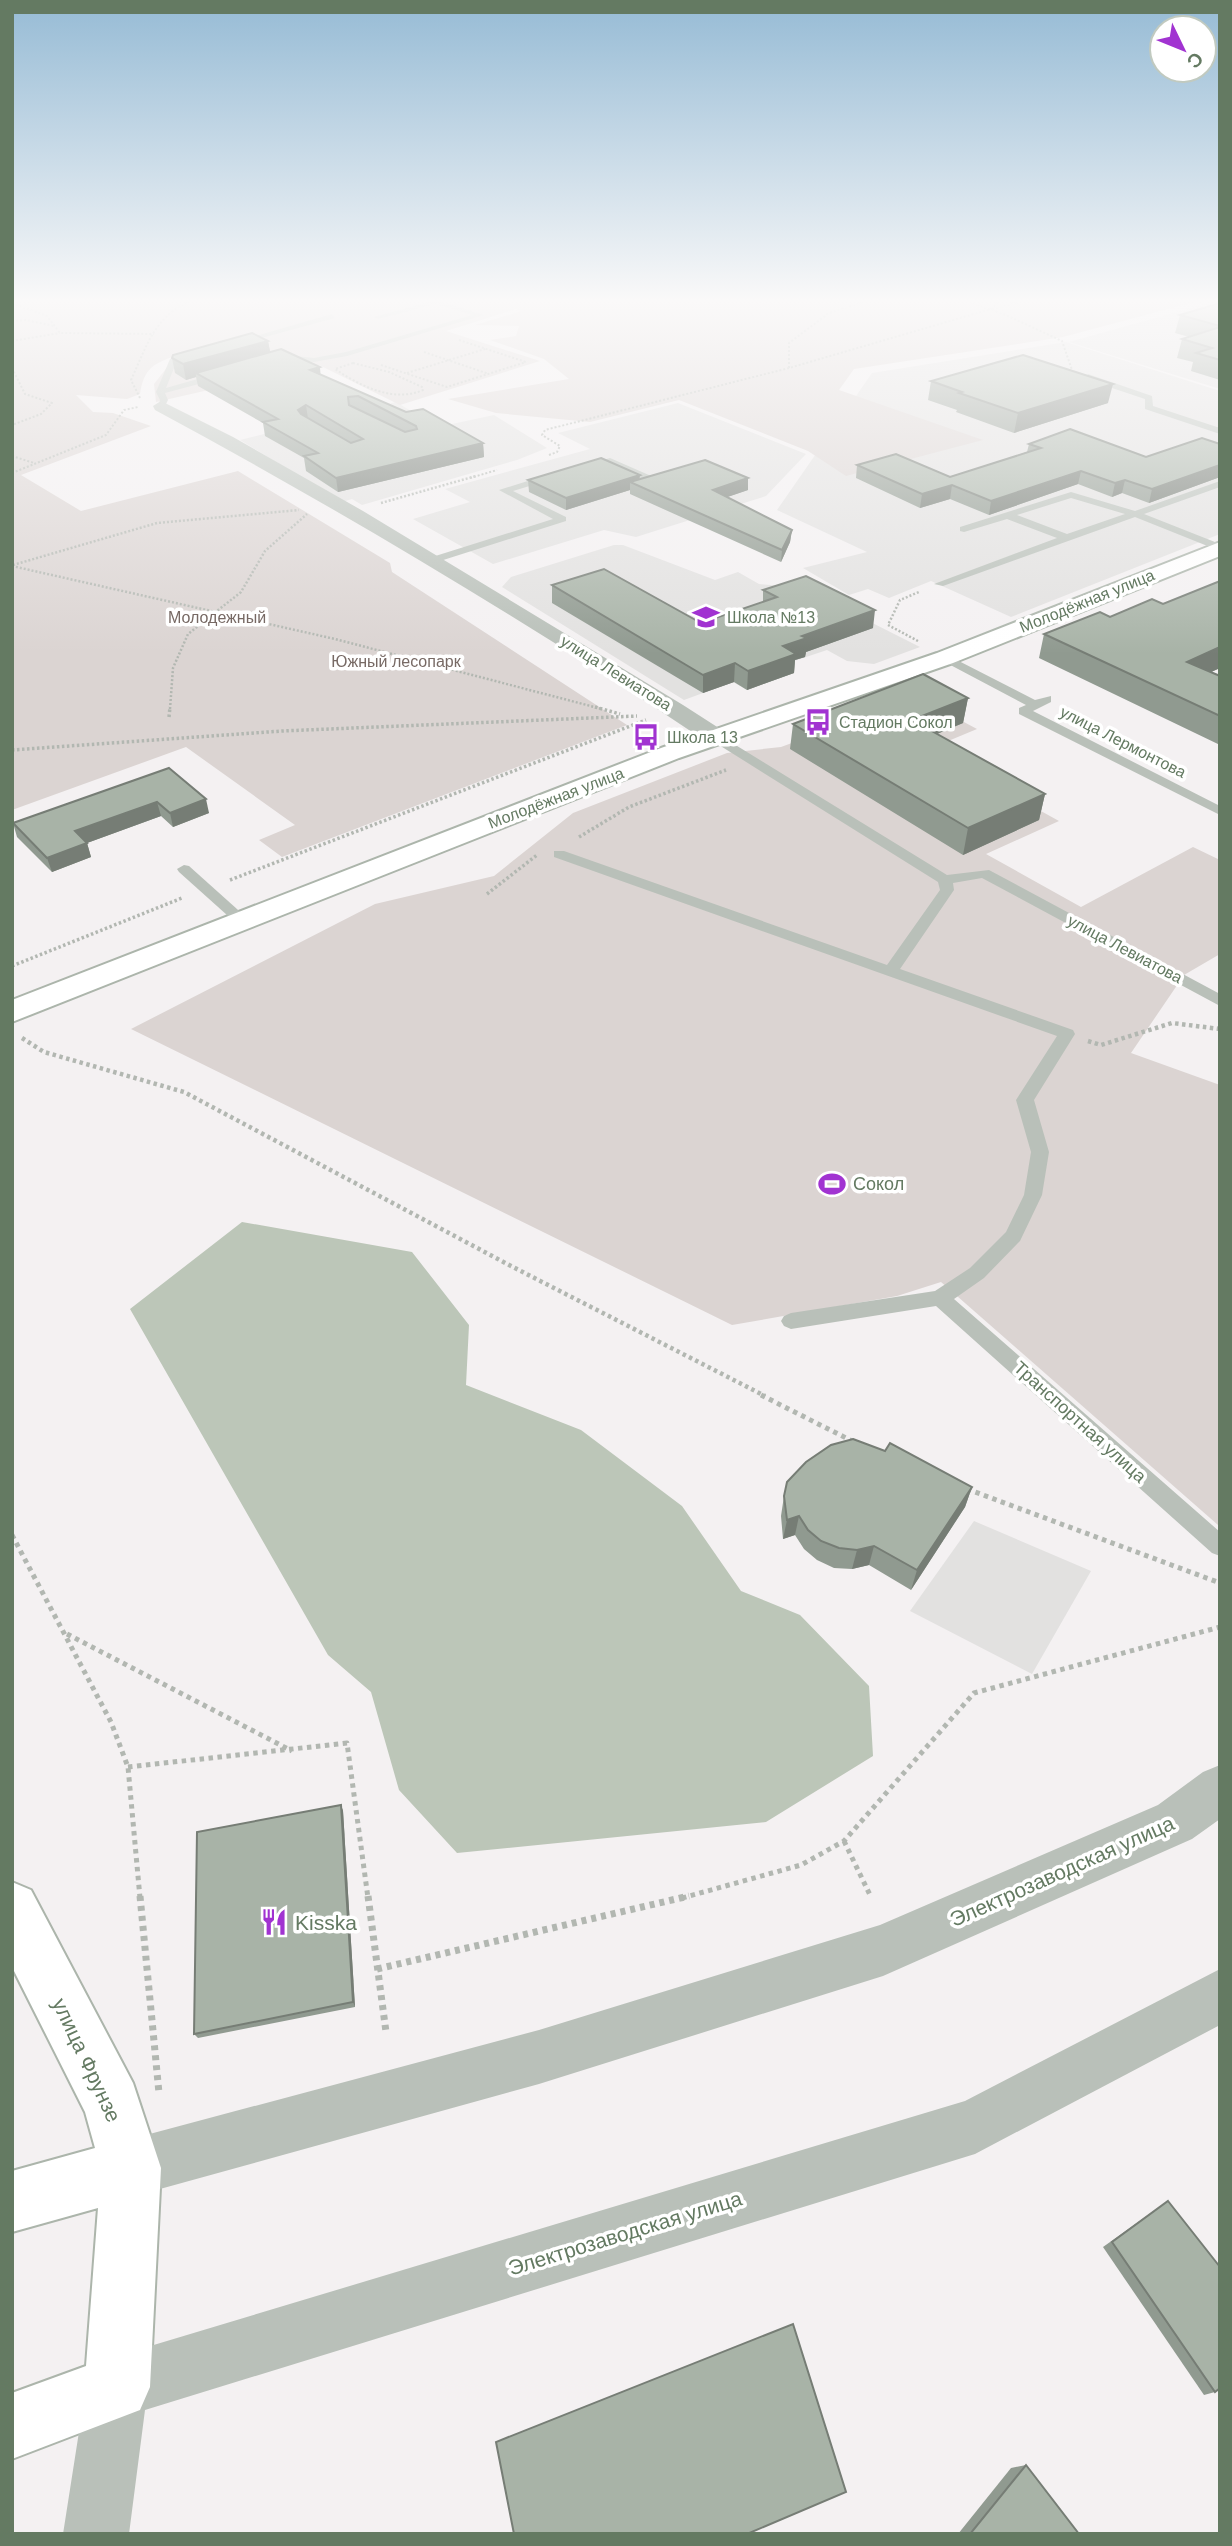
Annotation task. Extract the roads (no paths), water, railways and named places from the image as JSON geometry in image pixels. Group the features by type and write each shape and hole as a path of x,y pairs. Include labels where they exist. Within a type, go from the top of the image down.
{"main road":[{"name":"Молодёжная улица","path":"12,1012 716,737 945,658 1220,548"},
{"name":"улица Фрунзе","path":"17,1929 112,2104 131,2168 117,2387"},
{"name":"Электрозаводская улица","path":"12,2202 131,2168"},
{"name":"Электрозаводская улица","path":"12,2426 117,2387"}],"street":[{"name":"улица Левиатова","path":"181,417 433,561 716,737"},
{"name":"Электрозаводская улица","path":"131,2168 538,2057 883,1950 1175,1822 1220,1789"},
{"name":"Электрозаводская улица","path":"117,2387 975,2126 1220,1996"},
{"path":"96,2534 117,2387"}],"lane":[{"path":"1177,417 1220,431"},
{"path":"433,561 562,519 505,490 610,461 655,481"},
{"path":"939,584 1220,484"},
{"path":"964,529 1072,495 1135,514 1220,548"},
{"path":"1007,515 1067,538"},
{"name":"улица Лермонтова","path":"945,658 1041,702 1023,711 1220,811"},
{"name":"улица Левиатова","path":"716,737 750,761 946,880 984,873 1220,1001"},
{"path":"559,854 1067,1034 1025,1100 1040,1152 1033,1195 1013,1236 977,1273 940,1298 791,1321"},
{"path":"184,869 242,920"},
{"path":"891,971 947,890 946,880"},
{"name":"Транспортная улица","path":"940,1298 1220,1546"}],"place":[{"name":"Школа №13","path":"706,617"},
{"name":"Стадион Сокол","path":"818,722"},
{"name":"Школа 13","path":"646,737"},
{"name":"Сокол","path":"832,1184"},
{"name":"Kisska","path":"274,1922"}],"park label":[{"name":"Молодежный","path":"217,617"},
{"name":"Южный лесопарк","path":"396,661"}]}
